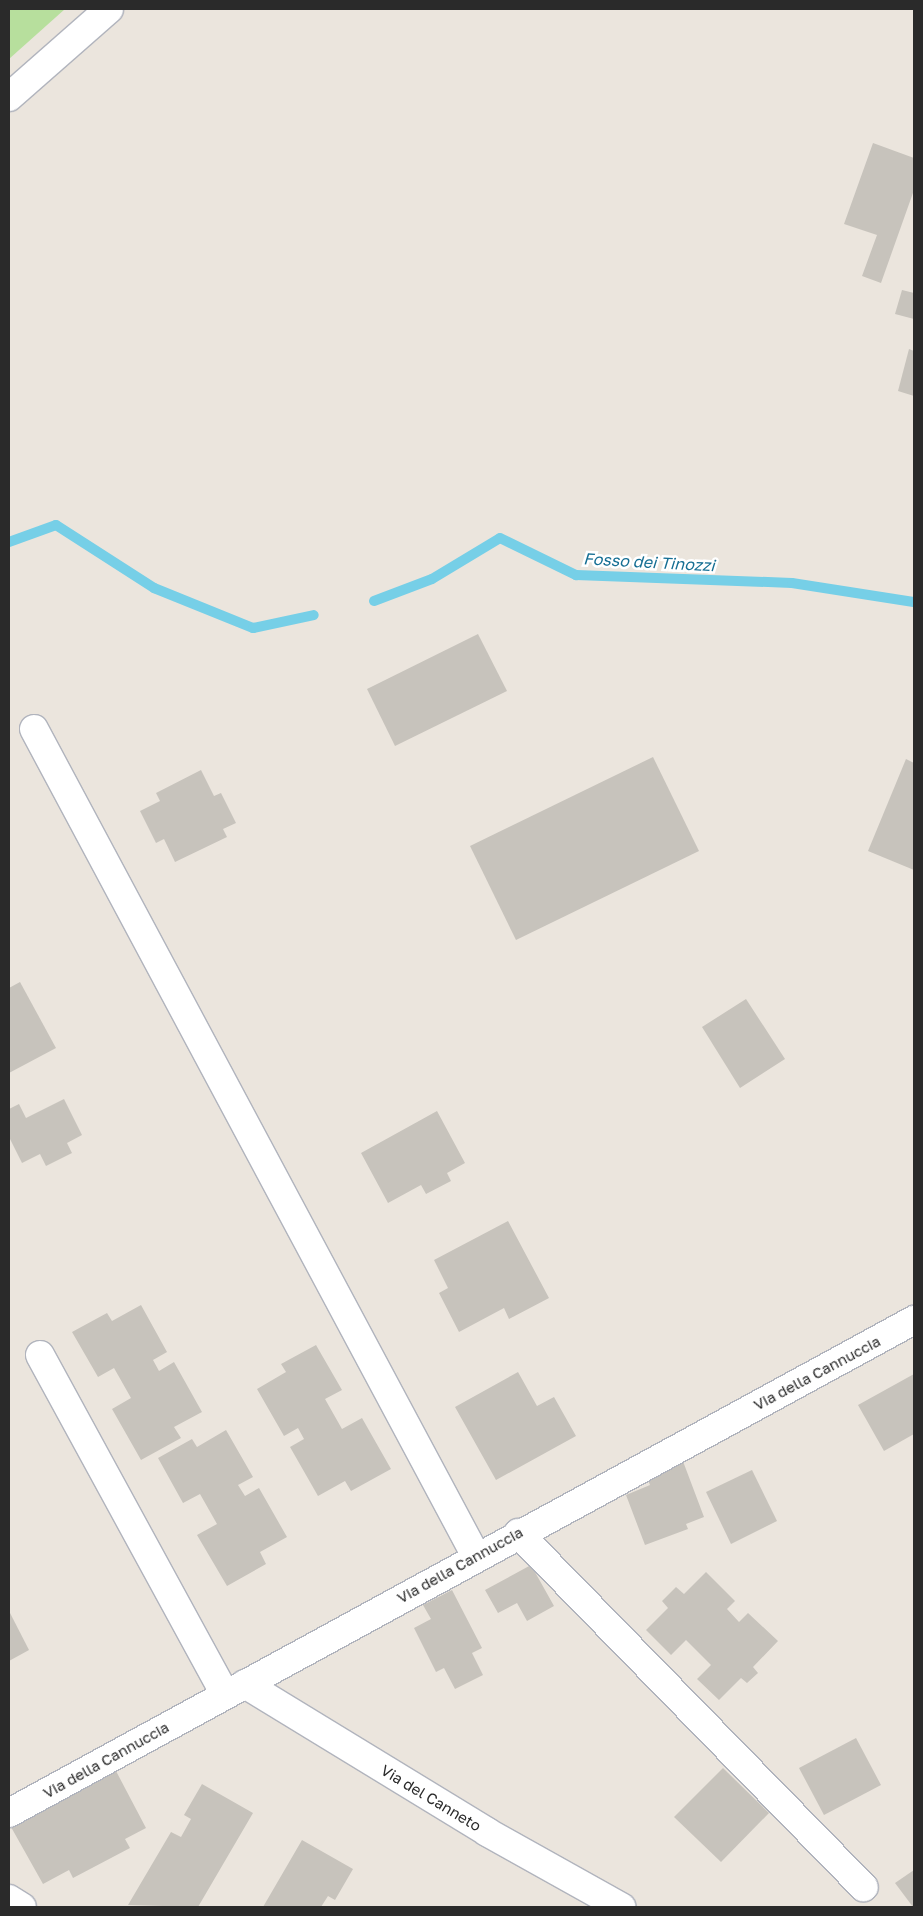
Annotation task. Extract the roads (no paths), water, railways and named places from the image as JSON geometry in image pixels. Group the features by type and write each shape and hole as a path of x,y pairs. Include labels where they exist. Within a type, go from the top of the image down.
{"street":[{"path":"9,97 109,9"},
{"path":"34,729 476,1556"},
{"name":"Via della Cannuccia","path":"9,1813 518,1533 914,1320"},
{"path":"40,1354 235,1689"},
{"path":"518,1533 864,1887"},
{"name":"Via del Canneto","path":"235,1689 621,1907"},
{"path":"9,1899 22,1907"}],"waterway":[{"name":"Fosso dei Tinozzi","path":"9,542 56,525 154,588 253,628 314,615"},
{"name":"Fosso dei Tinozzi","path":"374,601 432,579 500,538 576,575 792,583 914,602"}]}
